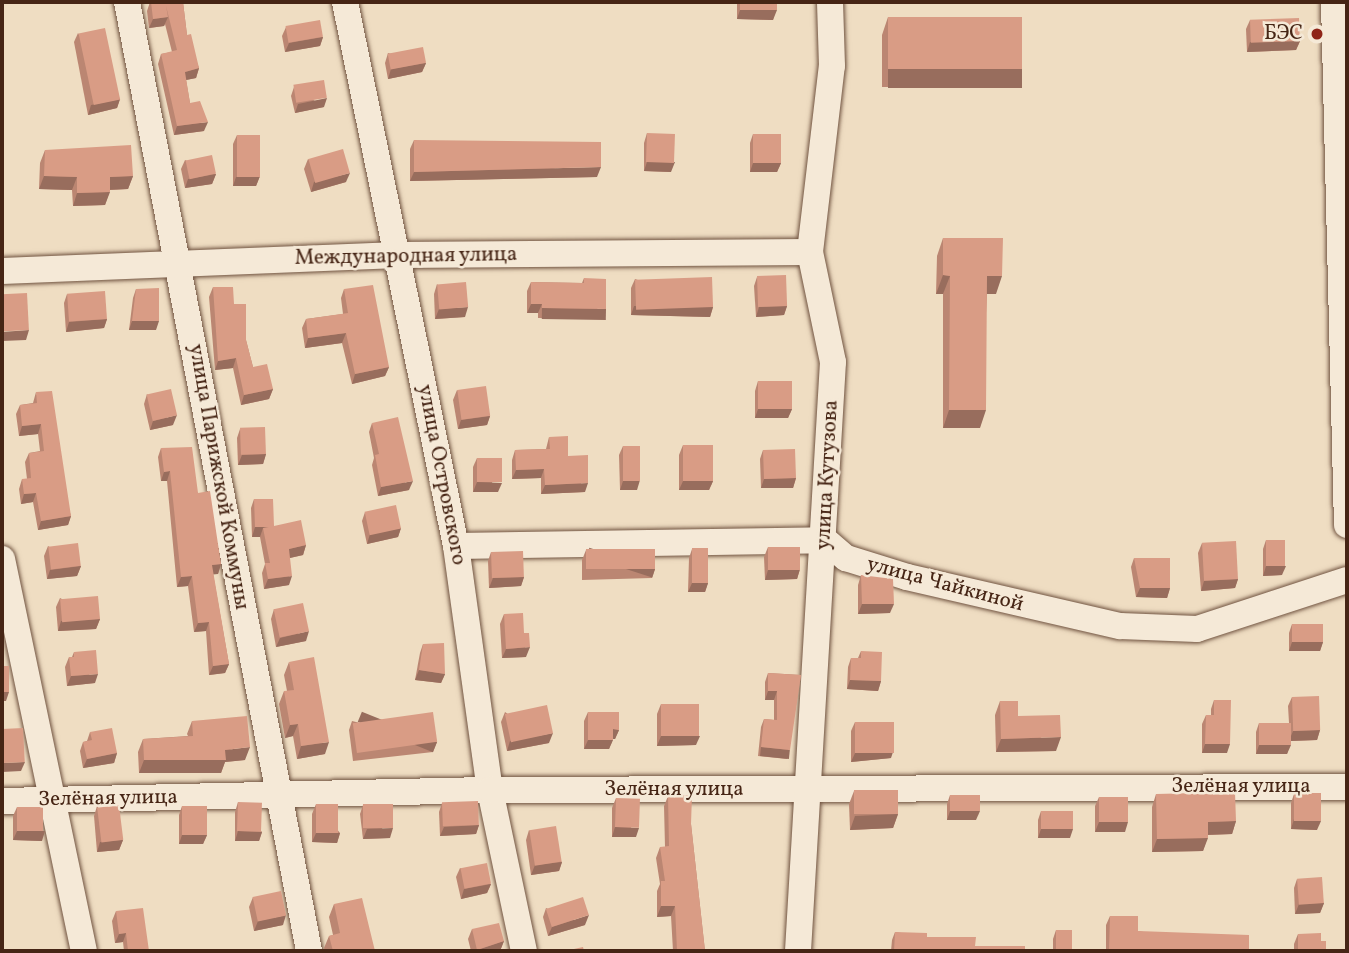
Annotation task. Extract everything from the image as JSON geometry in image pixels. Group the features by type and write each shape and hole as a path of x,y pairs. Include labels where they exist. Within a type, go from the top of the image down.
{"street":[{"name":"улица Парижской Коммуны","path":"127,2 179,264 277,796 309,951"},
{"name":"улица Островского","path":"345,2 456,546 490,790 524,951"},
{"name":"улица Кутузова","path":"798,951 834,362 810,251 832,66 830,2"},
{"path":"1334,2 1347,525"},
{"name":"Международная улица","path":"2,271 398,255 810,251"},
{"path":"456,546 825,540"},
{"name":"улица Чайкиной","path":"825,540 846,558 907,577 1120,626 1197,629 1347,580"},
{"path":"2,559 84,951"},
{"name":"Зелёная улица","path":"2,801 490,790 1347,787"}],"building":[{"path":"151,2 183,2 187,35 191,34 199,68 185,72 190,103 200,101 208,122 177,126 161,54 177,50 166,6 168,17 153,19"},
{"path":"740,2 777,2 777,10 740,10"},
{"path":"888,17 1022,17 1022,69 888,69"},
{"path":"1299,18 1300,41 1251,43 1250,20"},
{"path":"320,20 323,37 288,43 286,26"},
{"path":"105,28 120,99 94,105 79,34"},
{"path":"423,47 426,63 391,70 388,54"},
{"path":"324,80 327,98 296,103 293,85"},
{"path":"647,133 675,134 674,163 646,162"},
{"path":"753,134 781,134 781,163 753,163"},
{"path":"237,135 260,135 260,177 237,177"},
{"path":"414,140 601,142 601,167 414,172"},
{"path":"131,145 133,176 110,177 110,192 77,193 77,177 44,176 45,150"},
{"path":"343,149 350,173 315,183 308,159"},
{"path":"212,155 216,174 190,179 186,161"},
{"path":"943,238 1003,238 1002,276 987,276 986,410 949,410 950,276 943,275"},
{"path":"786,275 787,306 758,307 757,276"},
{"path":"712,277 713,307 636,310 635,280"},
{"path":"584,278 606,279 606,309 542,308 542,304 531,304 531,282 584,283"},
{"path":"466,282 468,307 439,309 437,285"},
{"path":"373,285 389,367 355,374 346,333 308,338 306,319 348,313 344,289"},
{"path":"213,287 233,287 234,304 246,304 246,340 253,367 267,364 273,389 244,395 236,358 218,361"},
{"path":"159,288 159,321 132,321 136,289"},
{"path":"105,291 107,319 69,322 67,294"},
{"path":"27,293 29,330 4,331 2,294"},
{"path":"758,381 792,381 792,409 758,409"},
{"path":"486,386 490,416 461,420 457,390"},
{"path":"171,389 177,415 153,421 147,395"},
{"path":"52,391 71,516 41,521 36,493 24,494 22,479 31,478 29,453 44,451 41,424 22,426 20,405 37,403 36,392"},
{"path":"398,417 413,481 381,487 375,455 379,454 372,423"},
{"path":"265,427 266,454 241,455 240,428"},
{"path":"568,436 568,456 588,455 588,483 545,485 544,469 516,470 515,450 550,449 549,437"},
{"path":"683,445 713,445 713,481 683,481"},
{"path":"623,446 640,446 640,481 623,481"},
{"path":"192,447 198,493 210,491 221,564 212,565 229,664 213,666 209,622 198,623 192,576 181,577 170,471 164,472 161,448"},
{"path":"795,449 796,478 764,479 763,450"},
{"path":"477,458 502,458 502,482 477,482"},
{"path":"254,499 273,499 274,526 301,520 306,545 289,549 292,576 268,579 265,563 270,563 263,528 269,527 255,527"},
{"path":"396,505 401,528 370,535 365,512"},
{"path":"1266,540 1285,540 1285,566 1266,566"},
{"path":"1236,541 1238,579 1204,581 1202,543"},
{"path":"78,543 81,566 51,569 48,547"},
{"path":"768,547 800,547 800,570 768,570"},
{"path":"692,548 708,548 708,583 692,583"},
{"path":"586,549 655,549 655,569 586,569"},
{"path":"523,551 524,577 492,578 491,552"},
{"path":"1134,558 1170,558 1170,588 1140,588"},
{"path":"861,575 893,579 894,604 862,604"},
{"path":"98,596 100,619 62,622 60,599"},
{"path":"303,603 309,631 280,638 274,609"},
{"path":"523,613 524,633 529,633 530,647 506,649 504,614"},
{"path":"1292,624 1323,624 1323,642 1292,642"},
{"path":"444,643 445,674 419,670 423,644"},
{"path":"96,650 98,674 71,676 69,657 74,657 74,652"},
{"path":"861,651 882,652 881,681 850,680 851,658 861,658"},
{"path":"314,657 329,742 301,746 298,724 290,725 284,691 294,690 289,662"},
{"path":"2,666 9,666 9,692 2,692"},
{"path":"768,673 801,675 790,750 761,747 764,719 777,720 777,691 768,691"},
{"path":"1319,696 1320,730 1293,731 1292,697"},
{"path":"1214,700 1231,700 1230,744 1205,744 1206,715 1214,715"},
{"path":"1000,701 1018,701 1018,716 1060,715 1061,737 1001,739"},
{"path":"661,704 699,704 699,736 661,736"},
{"path":"547,705 553,733 511,742 505,714"},
{"path":"433,712 437,742 357,753 353,723"},
{"path":"588,712 619,712 619,730 613,729 613,740 588,740"},
{"path":"247,716 250,747 225,750 226,760 144,760 143,739 193,736 192,721"},
{"path":"855,722 894,722 894,753 855,753"},
{"path":"1259,723 1291,723 1291,745 1259,745"},
{"path":"23,728 25,762 4,763 2,729"},
{"path":"112,728 117,753 87,759 83,742 92,740 90,732"},
{"path":"854,790 898,790 898,814 854,814"},
{"path":"1235,792 1236,821 1208,822 1208,838 1157,839 1156,794"},
{"path":"1294,793 1321,793 1321,821 1294,821"},
{"path":"692,795 691,824 705,951 677,951 675,906 661,906 661,881 665,881 660,847 669,846 668,796"},
{"path":"950,795 980,795 980,811 950,811"},
{"path":"1099,797 1128,797 1128,822 1099,822"},
{"path":"616,798 640,799 639,828 615,827"},
{"path":"478,801 479,825 443,826 442,802"},
{"path":"238,802 262,803 261,832 237,831"},
{"path":"316,804 338,804 338,833 316,833"},
{"path":"363,804 393,804 393,828 363,828"},
{"path":"119,805 123,840 101,842 97,808"},
{"path":"182,806 207,806 207,835 182,835"},
{"path":"17,807 43,807 43,831 17,831"},
{"path":"1041,811 1073,811 1073,829 1041,829"},
{"path":"556,826 562,862 535,866 529,830"},
{"path":"487,863 491,884 465,889 460,868"},
{"path":"1322,877 1324,903 1299,905 1297,879"},
{"path":"281,891 286,915 258,921 253,897"},
{"path":"583,897 589,915 552,927 546,909"},
{"path":"362,898 375,951 333,951 329,936 340,933 334,904"},
{"path":"143,908 149,951 128,951 126,933 119,934 116,911"},
{"path":"1110,916 1138,916 1138,931 1249,935 1249,951 1109,951"},
{"path":"499,923 504,941 477,950 472,929"},
{"path":"1056,930 1072,930 1072,951 1056,951"},
{"path":"895,932 927,933 927,937 976,937 975,946 1025,946 1025,951 894,951"},
{"path":"1321,933 1321,941 1326,941 1326,951 1298,951 1298,934"},
{"path":"583,947 584,951 565,951"}],"place":[{"name":"БЭС","path":"1317,34"}]}
